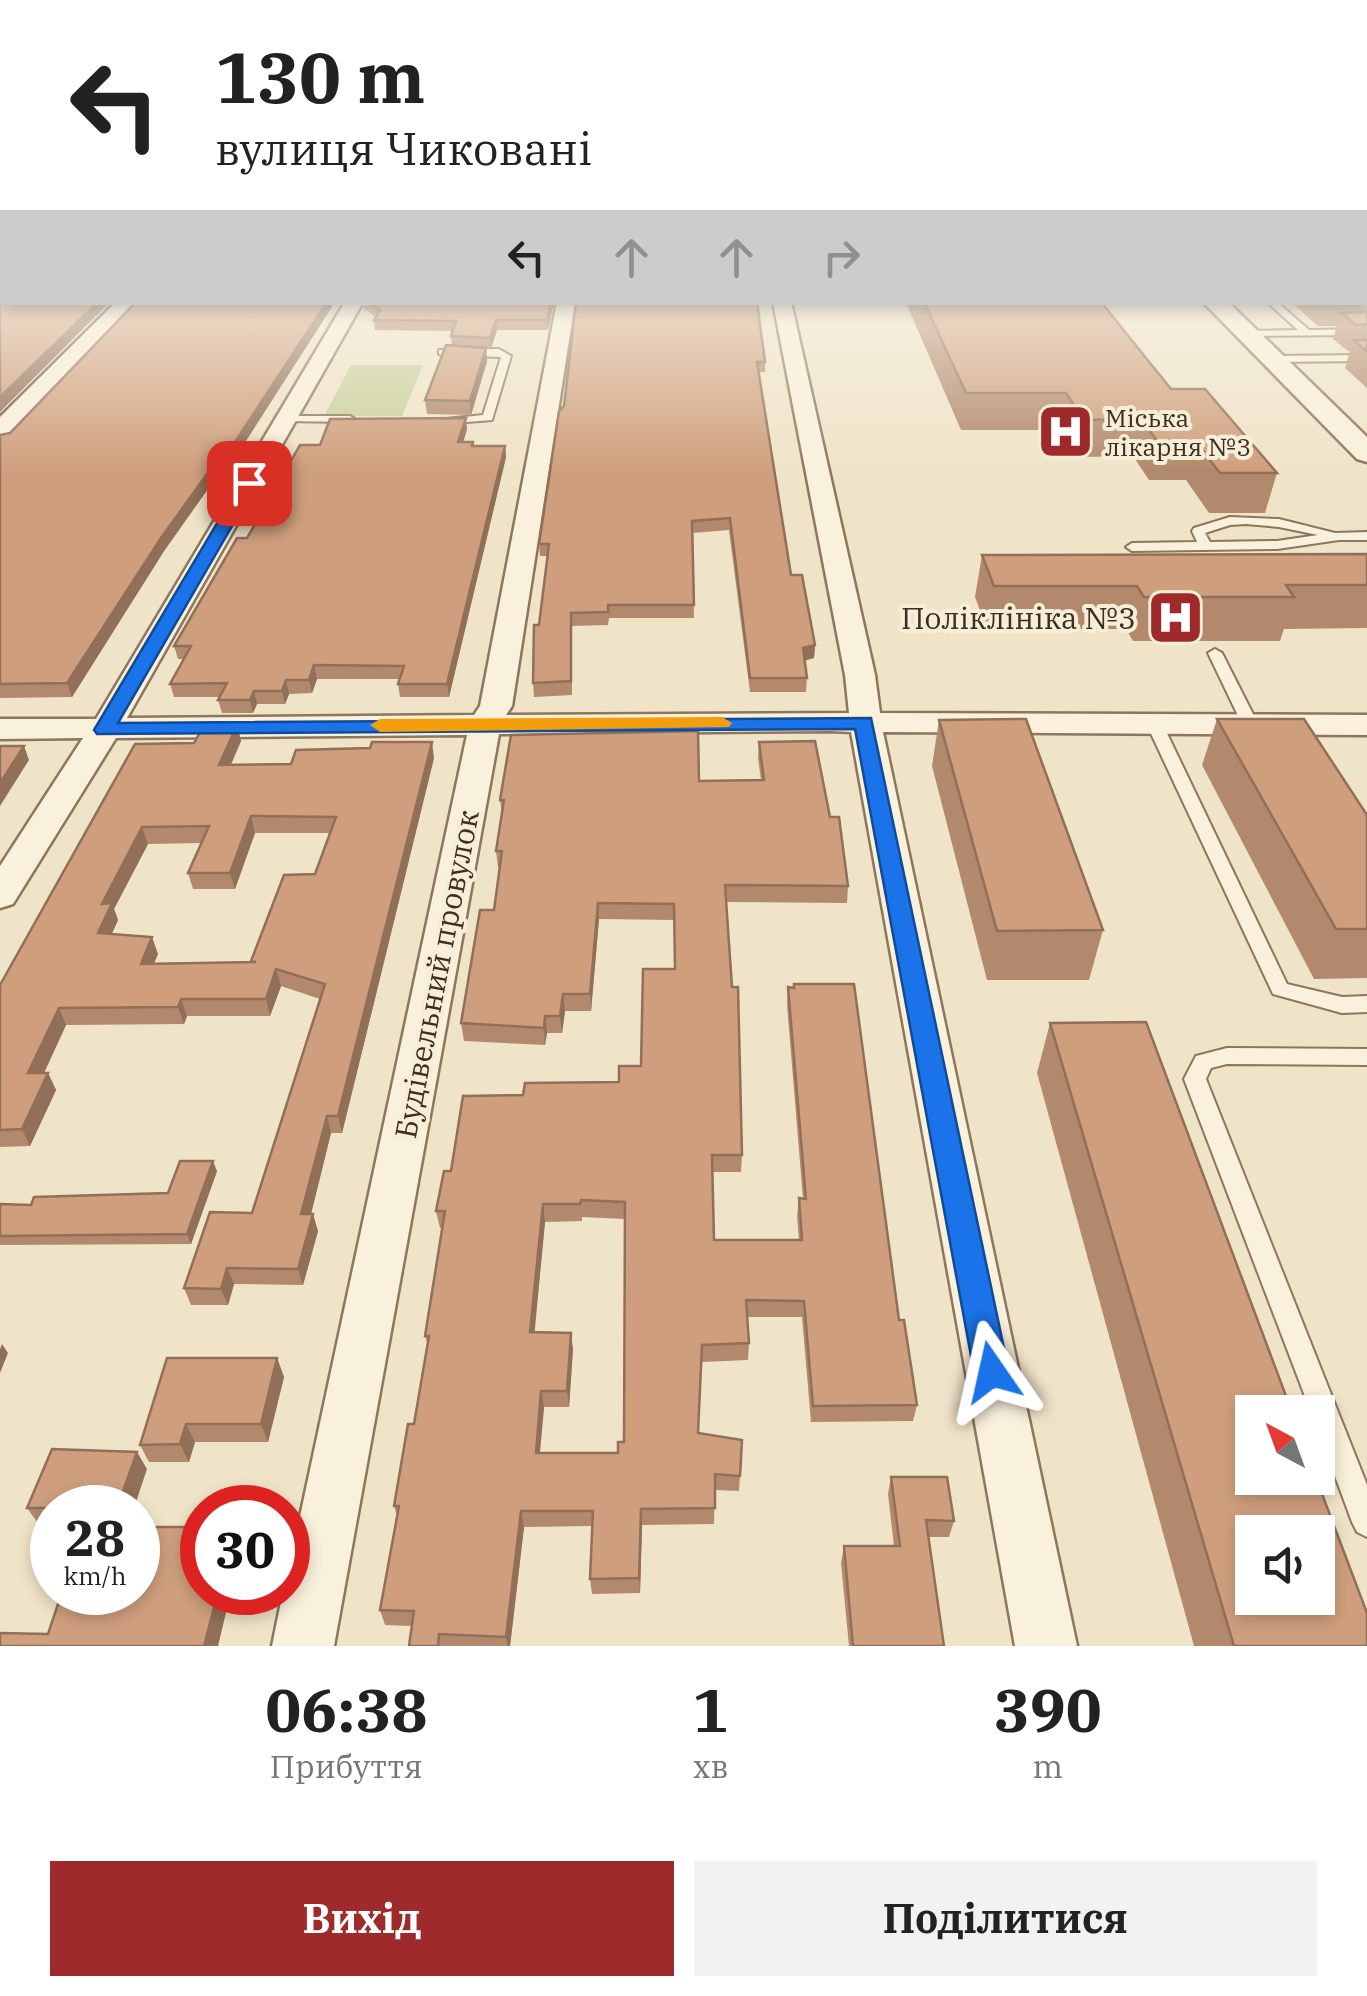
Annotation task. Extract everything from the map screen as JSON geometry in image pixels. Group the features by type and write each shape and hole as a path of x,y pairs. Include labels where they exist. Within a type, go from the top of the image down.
{"main road":[{"path":"0,435 114,319"}],"street":[{"path":"0,896 104,730 344,319"},
{"name":"Будівельний провулок","path":"303,1646 486,724 496,706 563,319"},
{"path":"786,319 860,676 864,722 1046,1646"},
{"path":"1231,319 1367,453"},
{"path":"0,729 864,722 1367,725"}],"lane":[{"path":"1291,319 1307,333"},
{"path":"1247,334 1367,332"},
{"path":"435,422 488,418 506,356 500,352 442,352"},
{"path":"1271,359 1367,358"},
{"path":"286,420 366,419"},
{"path":"1205,546 1198,532 1228,521 1264,521 1339,536"},
{"path":"1132,546 1277,546 1339,536 1367,536"},
{"path":"1215,653 1251,726"},
{"path":"1155,725 1280,989 1342,1004 1367,1004"},
{"path":"1367,1057 1214,1058 1204,1062 1195,1079 1367,1522"}],"green space":[{"path":"351,365 423,365 402,416 324,416"}],"building":[{"path":"0,319 81,319 0,397"},
{"path":"120,319 316,319 214,474 207,474 161,538 67,683 0,684 0,435 10,433"},
{"path":"547,319 496,320 490,338 451,336 456,321 374,320"},
{"path":"574,319 759,319 765,362 757,362 791,575 802,575 815,645 803,648 807,678 750,678 730,518 692,521 694,605 608,605 608,612 571,613 571,681 533,683 534,625 539,625 549,544 539,544 559,411 564,406"},
{"path":"932,319 1115,319 1171,389 1205,389 1277,473 1220,473 1196,442 1158,442 1141,419 1084,420 1066,393 966,393"},
{"path":"1349,319 1367,319 1367,324 1356,325"},
{"path":"1354,340 1367,340 1367,352"},
{"path":"446,345 486,348 470,401 425,400"},
{"path":"466,418 458,442 505,446 447,684 398,684 404,666 314,665 309,680 286,680 282,691 254,691 250,700 218,700 227,683 170,684 191,646 174,646 237,538 247,538 300,445 320,445 330,419"},
{"path":"1367,554 1367,585 1286,585 1294,597 1144,597 1137,586 994,586 982,555"},
{"path":"1026,719 1103,930 997,931 939,720"},
{"path":"1217,719 1304,719 1367,815 1367,929 1336,929"},
{"path":"204,725 237,725 219,765 291,764 296,750 370,748 372,742 432,742 338,1116 327,1116 301,1214 313,1214 298,1269 227,1268 221,1289 184,1288 210,1212 252,1213 325,984 276,969 266,999 181,999 178,1007 59,1008 28,1073 48,1073 22,1129 0,1130 0,985 135,744 194,743","holes":["251,816 336,817 315,874 284,875 251,961 256,962 141,964 152,937 98,933 112,903 102,904 142,827 209,826 188,873 230,873"]},
{"path":"698,731 699,781 764,780 759,742 815,741 830,817 839,817 848,886 725,885 732,987 738,987 742,1155 712,1155 714,1240 802,1240 799,1198 806,1199 788,987 854,984 899,1320 904,1320 917,1405 813,1406 804,1301 746,1300 749,1343 702,1345 698,1433 742,1440 740,1476 715,1474 715,1508 641,1509 639,1578 590,1579 593,1511 521,1511 506,1637 439,1634 438,1646 409,1646 414,1611 380,1610 399,1506 394,1506 408,1424 414,1424 429,1336 425,1336 445,1211 436,1211 444,1171 451,1171 463,1096 523,1095 525,1083 619,1082 619,1066 641,1066 643,969 675,969 674,904 598,903 590,994 563,994 560,1016 545,1016 544,1028 461,1023 480,910 494,910 502,851 496,851 504,800 500,800 511,735","holes":["581,1200 625,1202 624,1442 618,1442 618,1453 536,1453 541,1391 567,1391 571,1333 530,1332 543,1204 580,1204"]},
{"path":"0,746 24,746 0,783"},
{"path":"1146,1022 1286,1395 1235,1395 1235,1495 1322,1495 1330,1515 1235,1515 1235,1615 1335,1615 1335,1528 1367,1613 1367,1646 1234,1646 1050,1023"},
{"path":"180,1161 213,1161 187,1234 0,1236 0,1204 31,1205 34,1197 168,1193"},
{"path":"167,1358 277,1358 261,1424 186,1424 180,1444 140,1445"},
{"path":"52,1449 137,1452 125,1485 37,1485"},
{"path":"891,1477 947,1477 954,1521 926,1520 944,1646 853,1646 844,1546 900,1546"},
{"path":"160,1527 180,1527 180,1615 212,1615 204,1646 0,1646 0,1633 48,1634 54,1615 160,1615"}],"slow traffic":[{"path":"380,725 722,723"}],"place":[{"name":"Міська лікарня №3","path":"1066,431"},
{"name":"Поліклініка №3","path":"1175,617"}],"route":[{"path":"249,483 104,730 864,722 992,1372"}]}
